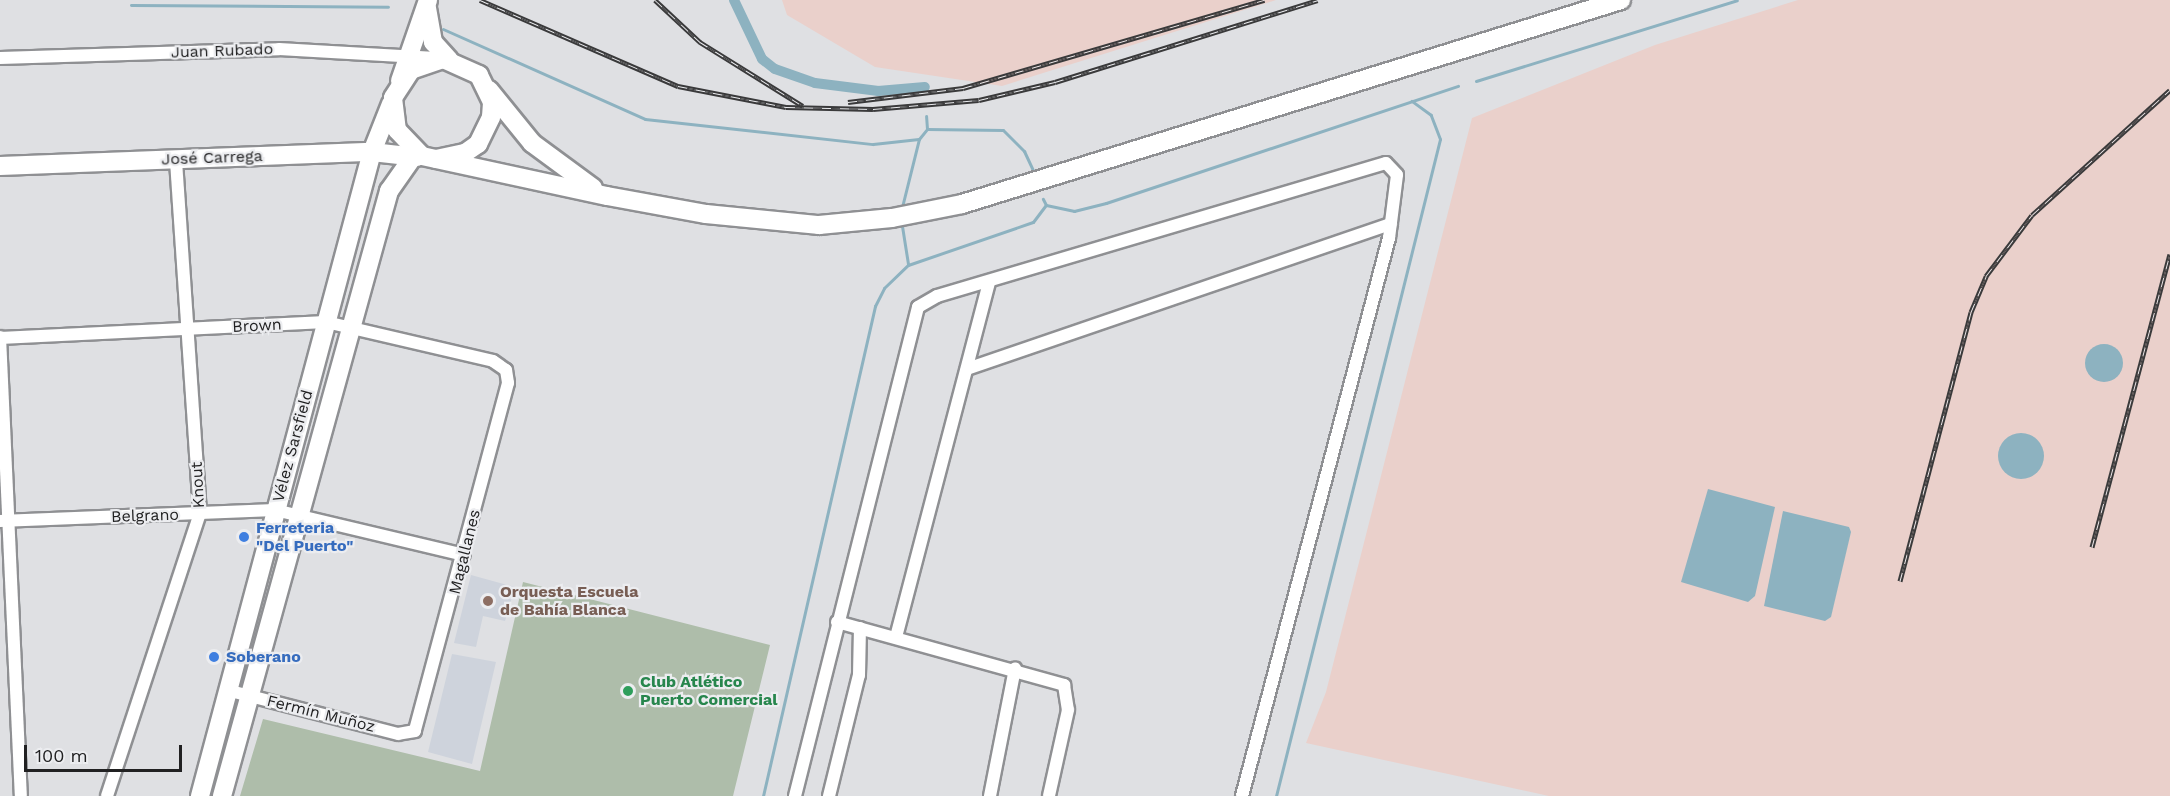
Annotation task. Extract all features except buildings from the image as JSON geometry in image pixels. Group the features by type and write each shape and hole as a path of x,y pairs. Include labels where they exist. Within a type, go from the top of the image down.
{"main road":[{"name":"José Carrega","path":"0,166 372,152 423,158 607,196 819,225 902,216 962,204 1621,0"},
{"path":"428,1 433,42 446,60"},
{"name":"Vélez Sarsfield","path":"200,796 372,152 428,1"},
{"path":"487,88 492,102 487,132 465,153 423,158 397,130 396,91 411,70 446,60 468,67 487,88 532,143 560,169 607,196"},
{"name":"Vélez Sarsfield","path":"222,796 298,512 392,182 423,158"}],"street":[{"name":"Juan Rubado","path":"0,58 279,49 408,55 446,60"},
{"name":"Knout","path":"107,796 200,513 176,159"},
{"path":"795,796 912,316 927,301 1377,163 1393,167 1397,175 1391,224 1242,796"},
{"path":"966,369 1391,224"},
{"path":"896,638 989,283"},
{"name":"Brown","path":"0,337 326,322 351,325 493,361 506,370"},
{"path":"0,337 4,521 21,796"},
{"name":"Magallanes","path":"415,731 464,555 508,383 506,370"},
{"name":"Belgrano","path":"4,521 275,510 298,512 464,555"},
{"path":"837,622 1058,680 1069,696 1049,796"},
{"path":"829,796 859,675 860,628"},
{"path":"990,796 1015,668"},
{"name":"Fermín Muñoz","path":"227,690 398,734 415,731"}],"shaded area":[{"path":"782,0 1276,0 1002,86 875,67 787,15"},
{"path":"1798,0 2170,0 2170,796 1549,796 1306,743 1326,692 1472,118 1655,45"},
{"name":"Orquesta Escuela de Bahía Blanca","path":"471,575 515,587 505,621 483,616 476,647 454,643"},
{"path":"452,654 496,662 472,764 428,752"}],"green space":[{"name":"Club Atlético Puerto Comercial","path":"523,582 770,645 733,796 240,796 263,719 480,771"}],"water":[{"path":"2104,344 2111,345 2117,350 2122,356 2122,370 2117,376 2111,381 2104,382 2097,381 2091,376 2086,370 2085,363 2086,356 2091,350 2097,345"},
{"path":"2021,433 2037,440 2044,456 2037,472 2021,479 2005,472 1998,456 2005,440"},
{"path":"1708,489 1775,507 1755,596 1748,602 1681,582"},
{"path":"1783,511 1849,527 1851,532 1831,617 1825,621 1764,606"}],"waterway":[{"path":"734,0 762,59 775,69 815,83 878,91 925,87"},
{"path":"1476,81 1737,0"},
{"path":"131,5 388,7"},
{"path":"443,29 645,119 873,144 919,139"},
{"path":"1046,205 1074,211 1106,203 1458,86"},
{"path":"1276,796 1440,139 1431,115 1412,101"},
{"path":"902,207 919,139 927,129 926,116"},
{"path":"927,129 1003,130 1024,151 1034,172"},
{"path":"763,796 875,306 884,288 908,265 1033,222 1046,205 1043,199"},
{"path":"902,226 908,265"}],"railway":[{"path":"480,0 678,86 786,107 873,109 979,100 1055,82 1318,0"},
{"path":"655,0 700,42 803,106"},
{"path":"848,102 963,88 1264,0"},
{"path":"1900,581 1971,312 1986,276 2032,215 2170,90"},
{"path":"2092,547 2170,254"}],"place":[{"name":"Ferreteria \"Del Puerto\"","path":"244,537"},
{"name":"Orquesta Escuela de Bahía Blanca","path":"488,601"},
{"name":"Soberano","path":"214,657"},
{"name":"Club Atlético Puerto Comercial","path":"628,691"}]}
